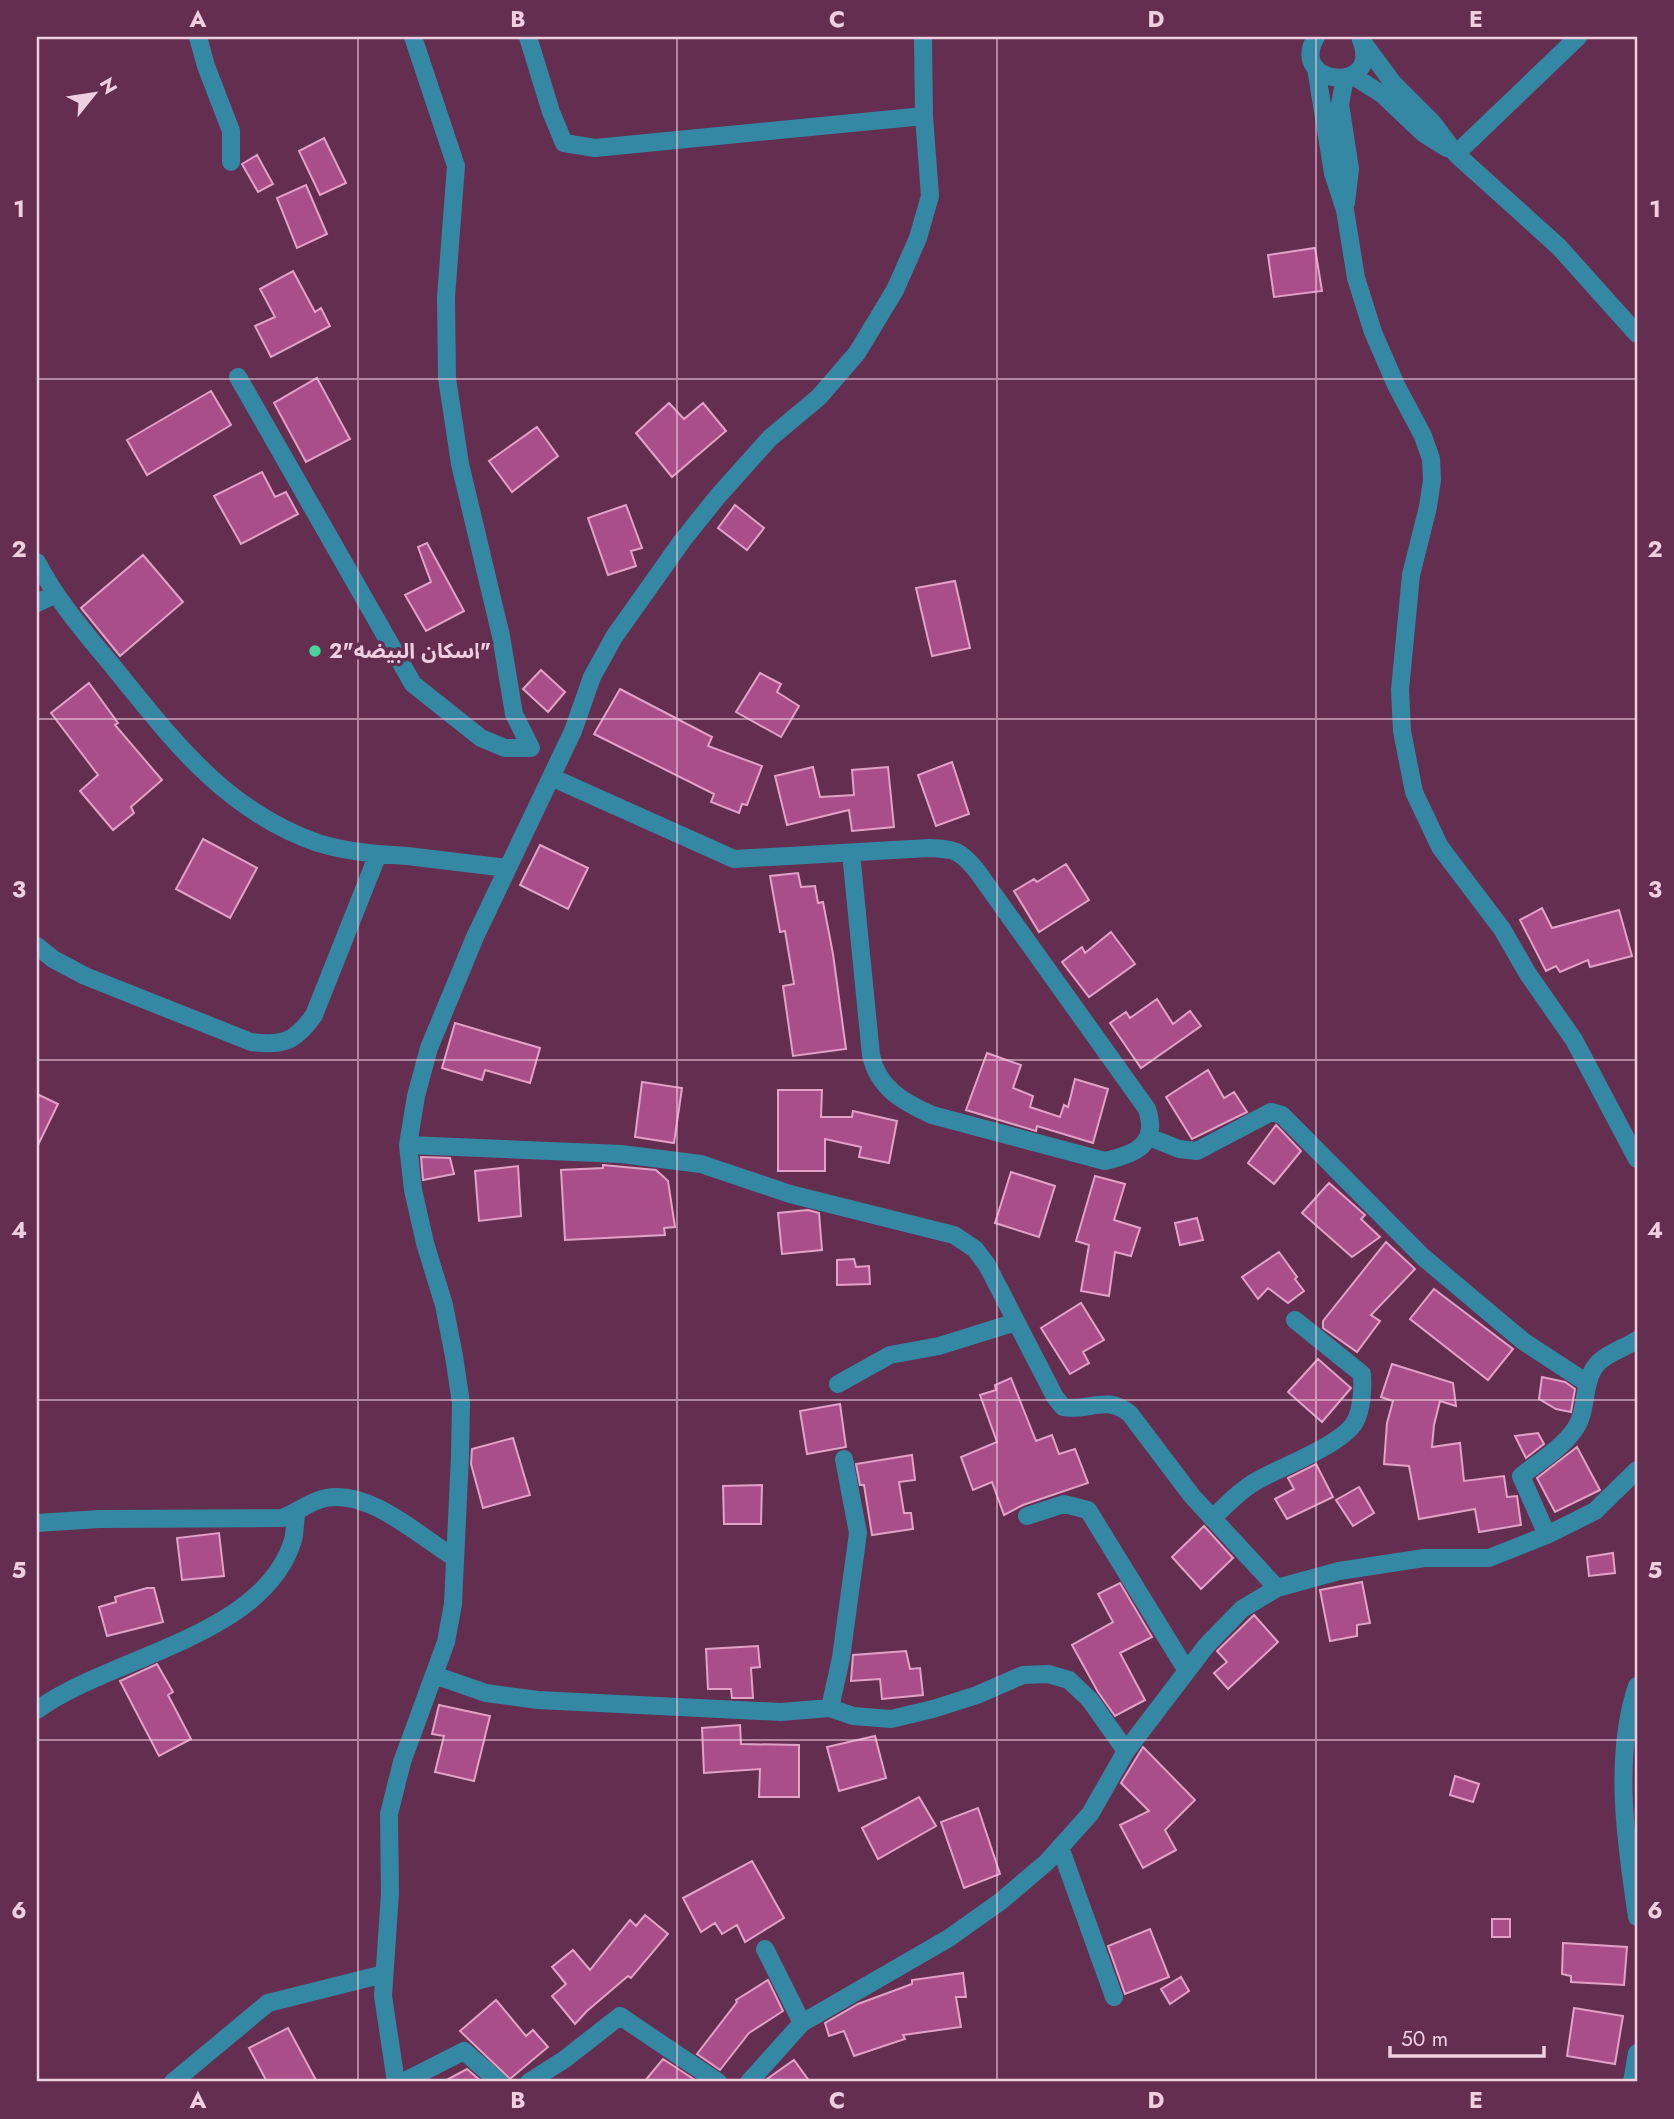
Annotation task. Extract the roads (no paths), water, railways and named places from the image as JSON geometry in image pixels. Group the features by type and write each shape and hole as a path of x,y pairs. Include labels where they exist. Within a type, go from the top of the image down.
{"street":[{"path":"198,37 231,131 231,162"},
{"path":"238,377 413,684 481,738 505,748 531,748 514,714 501,636 460,464 447,378 446,297 456,166 414,37"},
{"path":"528,37 551,112 564,144 595,148 924,116"},
{"path":"396,2082 383,1996 390,1893 389,1814 402,1762 446,1642 453,1604 461,1403 444,1305 413,1191 408,1145 415,1096 429,1048 475,937 573,731 592,677 614,637 718,496 770,438 819,397 857,353 895,290 918,238 930,195 924,116 923,37"},
{"path":"1456,153 1578,37"},
{"path":"1314,38 1311,49 1333,173 1345,210 1356,278 1373,332 1396,385 1423,436 1431,459 1432,480 1428,507 1411,575 1400,690 1402,731 1414,792 1440,847 1502,929 1528,974 1574,1040 1637,1159"},
{"path":"1360,39 1393,83 1433,123 1456,153 1559,247 1637,334"},
{"path":"1345,210 1350,169 1340,104 1348,77 1361,65 1364,58 1360,39"},
{"path":"1316,68 1330,78 1348,77 1383,95 1423,133 1456,153"},
{"path":"37,562 55,594 175,742 207,776 240,804 318,843 378,854 508,868"},
{"path":"37,603 55,594"},
{"path":"551,776 734,859 929,848 955,849 968,859 1147,1108 1151,1122 1149,1136 1137,1149 1122,1157 1105,1161 932,1115 886,1087 874,1067 871,1055 851,853"},
{"path":"37,946 53,959 85,976 251,1042 271,1045 287,1042 302,1032 314,1016 378,854"},
{"path":"1149,1136 1179,1150 1197,1151 1271,1112 1282,1115 1423,1256 1523,1341 1587,1383"},
{"path":"408,1145 621,1154 701,1164 790,1194 954,1235 975,1249 987,1265 1055,1397 1063,1407 1074,1409 1107,1403 1120,1406 1130,1414 1192,1496 1277,1588"},
{"path":"1212,1518 1251,1483 1308,1457 1354,1423 1360,1404 1362,1374 1295,1320"},
{"path":"838,1384 890,1355 939,1346 1016,1322"},
{"path":"1547,1535 1521,1476 1559,1446 1575,1429 1583,1415 1587,1383 1599,1362 1637,1340"},
{"path":"830,1708 841,1658 858,1534 844,1459"},
{"path":"749,2082 802,2023 949,1938 1001,1901 1047,1862 1090,1814 1126,1751 1206,1646 1242,1609 1277,1588 1339,1571 1424,1558 1489,1558 1547,1535 1595,1511 1637,1470"},
{"path":"37,1523 99,1519 282,1518 322,1499 338,1496 359,1500 381,1510 455,1558"},
{"path":"1027,1516 1063,1504 1088,1510 1187,1671"},
{"path":"37,1710 88,1680 197,1634 240,1610 264,1588 281,1564 293,1540 296,1513"},
{"path":"434,1675 486,1693 538,1700 781,1712 830,1708 853,1716 891,1719 977,1695 1023,1675 1048,1674 1069,1680 1090,1700 1126,1751"},
{"path":"1637,1686 1628,1728 1625,1840 1637,1917"},
{"path":"1060,1847 1114,1997"},
{"path":"765,1948 802,2023"},
{"path":"173,2082 268,2003 384,1974"},
{"path":"529,2082 565,2059 620,2016 718,2082"},
{"path":"402,2082 464,2051 499,2082"},
{"path":"1632,2082 1637,2053"}],"place":[{"name":"اسكان البيضه\"2\"","path":"315,651"}]}
